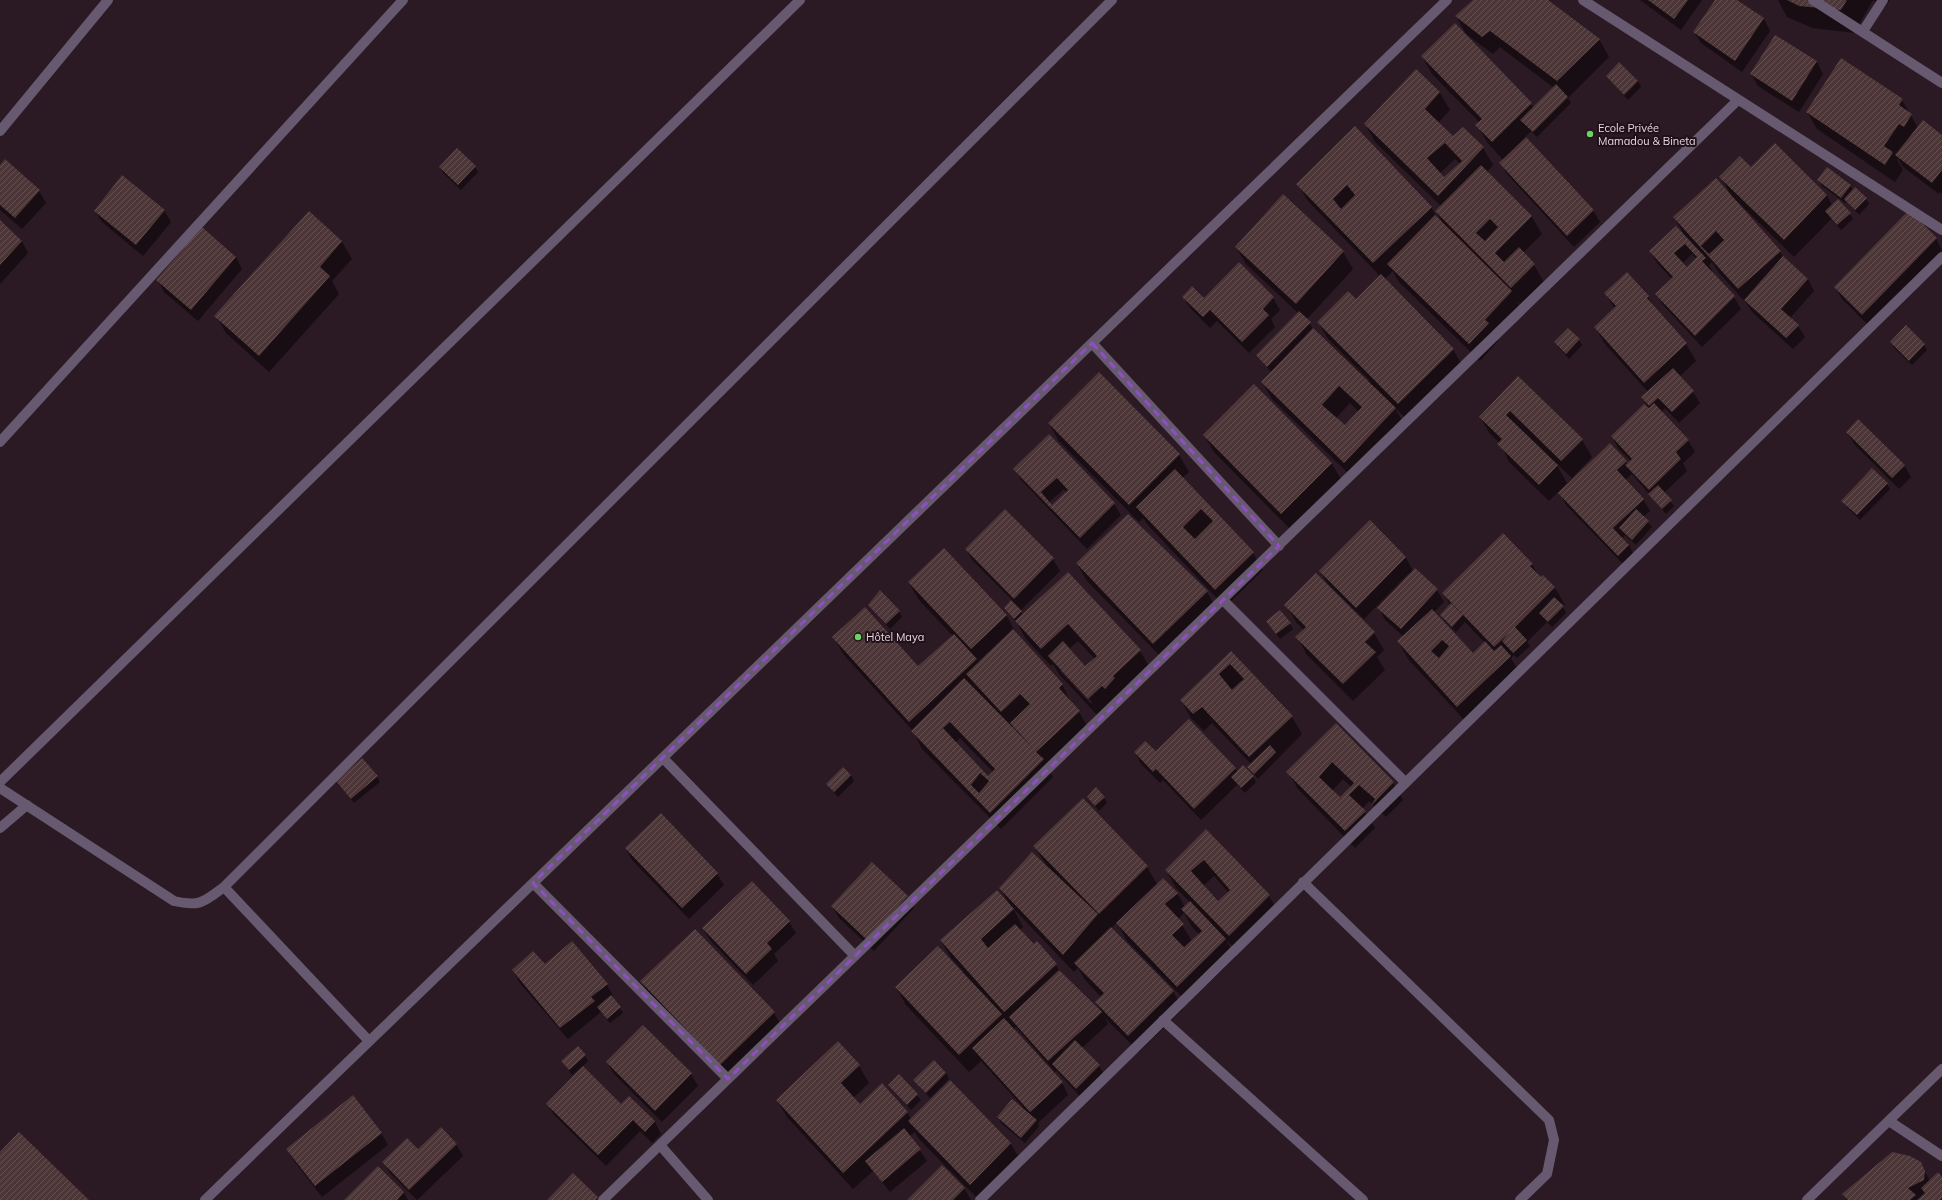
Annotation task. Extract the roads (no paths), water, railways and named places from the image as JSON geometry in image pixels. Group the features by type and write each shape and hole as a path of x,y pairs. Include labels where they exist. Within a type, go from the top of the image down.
{"street":[{"path":"0,131 108,0"},
{"path":"0,442 402,0"},
{"path":"0,782 800,0"},
{"path":"0,788 174,901 191,905 207,900 224,887 1112,0"},
{"path":"205,1200 1447,0"},
{"path":"1583,0 1942,230"},
{"path":"1813,0 1942,83"},
{"path":"1863,31 1883,0"},
{"path":"603,1200 1738,100"},
{"path":"980,1200 1942,257"},
{"path":"1092,343 1279,546"},
{"path":"1223,600 1405,782"},
{"path":"663,758 855,956"},
{"path":"0,828 26,805"},
{"path":"1303,882 1550,1120 1554,1140 1547,1174 1520,1200"},
{"path":"533,883 728,1079"},
{"path":"224,887 369,1041"},
{"path":"1163,1020 1363,1200"},
{"path":"1807,1200 1942,1070"},
{"path":"1889,1121 1942,1156"},
{"path":"660,1145 708,1200"}],"place":[{"name":"Ecole Privée Mamadou & Bineta","path":"1590,134"},
{"name":"Hôtel Maya","path":"858,637"}]}
